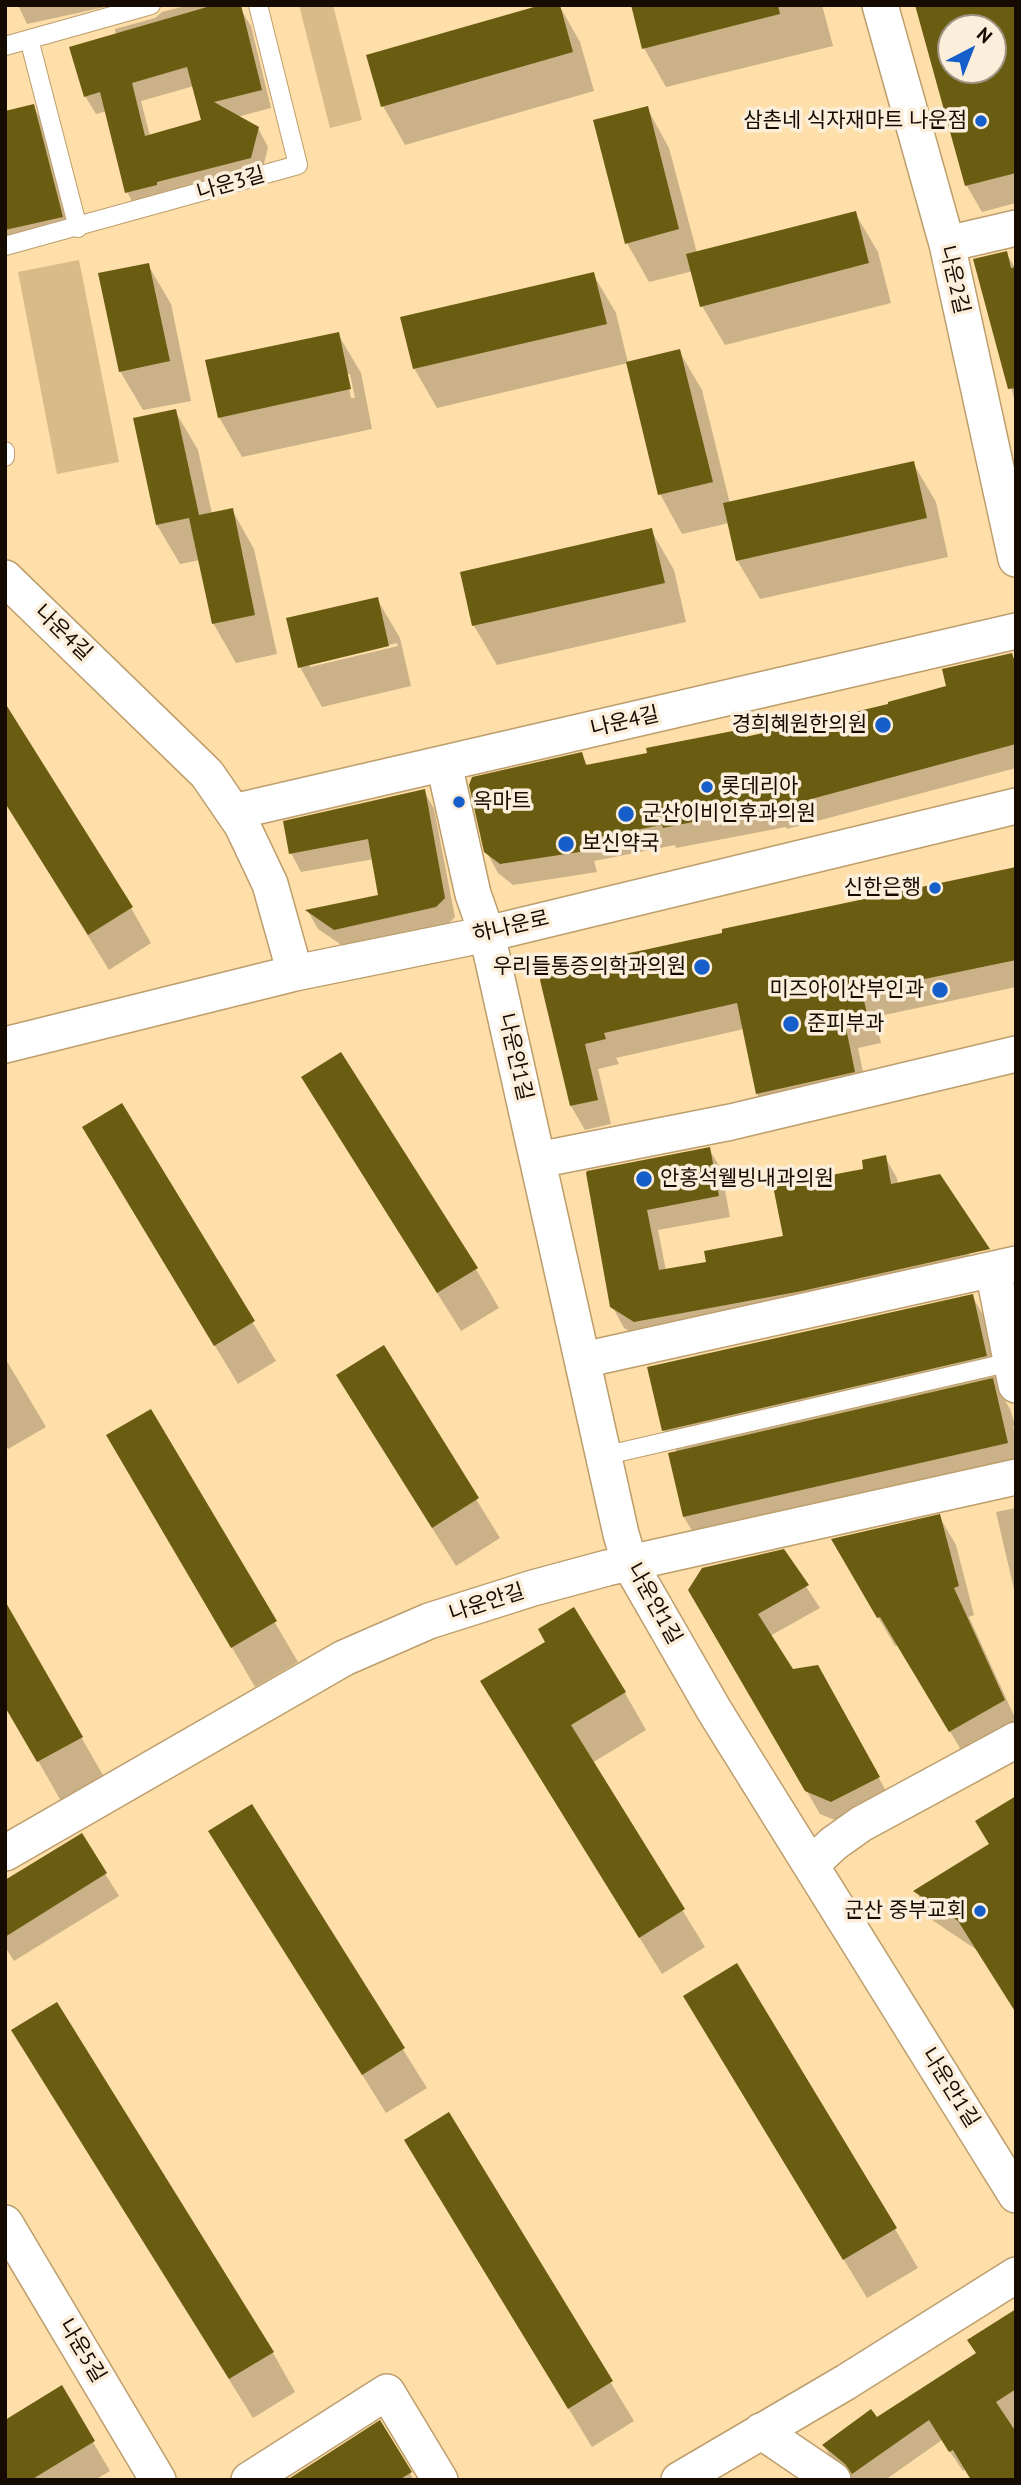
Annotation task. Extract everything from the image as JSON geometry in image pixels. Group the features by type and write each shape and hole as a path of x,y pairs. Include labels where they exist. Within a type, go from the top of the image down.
{"street":[{"name":"나운2길","path":"880,5 947,244 1016,559"},
{"path":"947,244 1016,228"},
{"name":"나운4길","path":"5,578 207,774 242,825 270,884 295,973"},
{"name":"나운4길","path":"233,812 1016,631"},
{"name":"나운안1길","path":"444,764 473,894 487,934 603,1456 630,1564 715,1710 1016,2195"},
{"name":"하나운로","path":"5,1045 295,973 487,934 1016,806"},
{"path":"538,1160 731,1122 1016,1054"},
{"path":"583,1360 1004,1267 1013,1373"},
{"name":"나운안길","path":"5,1853 344,1658 429,1621 533,1588 630,1564 1016,1477"},
{"path":"811,1865 833,1844 861,1824 1016,1740"},
{"name":"나운5길","path":"5,2223 158,2480"},
{"path":"678,2480 846,2382 1016,2275"},
{"path":"249,2480 387,2392 440,2480"},
{"path":"761,2431 833,2480"}],"lane":[{"path":"5,46 151,5"},
{"name":"나운3길","path":"5,246 78,228 298,165 258,5"},
{"path":"29,39 78,228"},
{"path":"5,451 5,457"},
{"path":"603,1456 1013,1373"}],"shaded area":[{"path":"299,5 333,5 362,120 330,128"},
{"path":"79,260 119,462 57,474 18,272"}],"building":[{"path":"214,5 241,5 262,90 214,102 259,127 251,158 125,193 100,92 84,97 69,47","holes":["187,67 201,120 145,136 132,83"]},
{"path":"541,5 560,5 573,52 381,107 366,55"},
{"path":"631,5 778,5 780,14 642,49"},
{"name":"삼촌네 식자재마트 나운점","path":"915,5 1016,5 1016,173 965,186"},
{"path":"34,104 63,217 5,230 5,111"},
{"path":"648,106 679,229 625,244 593,120"},
{"path":"856,211 869,263 700,307 686,254"},
{"path":"1007,251 1011,268 1016,267 1016,388 1008,389 973,259"},
{"path":"149,263 170,361 119,372 98,273"},
{"path":"594,272 607,324 413,369 400,317"},
{"path":"339,332 351,389 218,418 205,360"},
{"path":"680,349 713,482 658,495 626,362"},
{"path":"176,409 199,515 233,508 255,615 212,624 189,518 156,525 133,418"},
{"path":"914,461 927,518 736,561 723,503"},
{"path":"652,528 665,583 472,626 460,572"},
{"path":"378,597 389,646 298,668 286,618"},
{"path":"1012,653 1016,666 1016,744 774,809 773,806 663,828 662,825 583,840 586,851 500,864 484,852 469,785 472,777 582,752 586,765 647,753 646,748 743,729 745,737 817,721 888,704 946,686 942,669"},
{"path":"5,703 133,907 88,935 5,803"},
{"path":"425,789 445,898 436,907 334,930 305,910 378,895 368,839 289,854 283,821"},
{"path":"1016,867 1016,960 862,992 868,1018 845,1023 855,1072 756,1094 737,1003 604,1033 606,1039 585,1044 598,1100 570,1106 540,980 543,970"},
{"path":"341,1052 478,1268 437,1293 301,1077"},
{"path":"122,1103 255,1321 214,1346 82,1127"},
{"path":"710,1147 719,1196 647,1210 659,1270 706,1262 704,1251 783,1236 773,1186 863,1169 862,1160 886,1155 891,1184 940,1174 990,1249 802,1291 634,1322 610,1307 586,1173"},
{"path":"973,1294 987,1356 662,1431 647,1367"},
{"path":"384,1345 479,1498 432,1528 336,1375"},
{"path":"993,1378 1008,1443 683,1517 668,1453"},
{"path":"151,1409 277,1621 231,1648 106,1435"},
{"path":"940,1514 959,1586 954,1588 1005,1700 949,1732 831,1539"},
{"path":"784,1549 809,1585 758,1614 793,1669 818,1665 880,1777 831,1802 805,1791 688,1590 702,1568"},
{"path":"5,1601 83,1737 37,1762 5,1707"},
{"path":"574,1607 626,1692 571,1725 685,1909 639,1938 480,1681 545,1642 538,1629"},
{"name":"군산 중부교회","path":"1016,1796 1016,2013 958,1921 913,1891 989,1844 975,1821"},
{"path":"252,1804 405,2048 362,2075 208,1831"},
{"path":"82,1833 107,1873 5,1937 5,1880"},
{"path":"737,1963 897,2228 843,2260 683,1996"},
{"path":"57,2002 274,2352 229,2379 11,2030"},
{"path":"449,2112 613,2381 568,2409 404,2140"},
{"path":"1016,2309 1016,2389 996,2402 1016,2432 1016,2480 971,2480 953,2450 949,2452 929,2420 852,2474 845,2464 822,2445 871,2409 877,2417 976,2353 967,2340"},
{"path":"62,2385 95,2441 31,2480 5,2480 5,2420"},
{"path":"380,2420 412,2472 399,2480 287,2480"}],"place":[{"name":"삼촌네 식자재마트 나운점","path":"981,121"},
{"name":"경희혜원한의원","path":"883,725"},
{"name":"롯데리아","path":"707,787"},
{"name":"옥마트","path":"459,802"},
{"name":"군산이비인후과의원","path":"626,814"},
{"name":"보신약국","path":"566,844"},
{"name":"신한은행","path":"935,888"},
{"name":"우리들통증의학과의원","path":"702,967"},
{"name":"미즈아이산부인과","path":"940,990"},
{"name":"준피부과","path":"791,1024"},
{"name":"안홍석웰빙내과의원","path":"644,1179"},
{"name":"군산 중부교회","path":"980,1911"}]}
